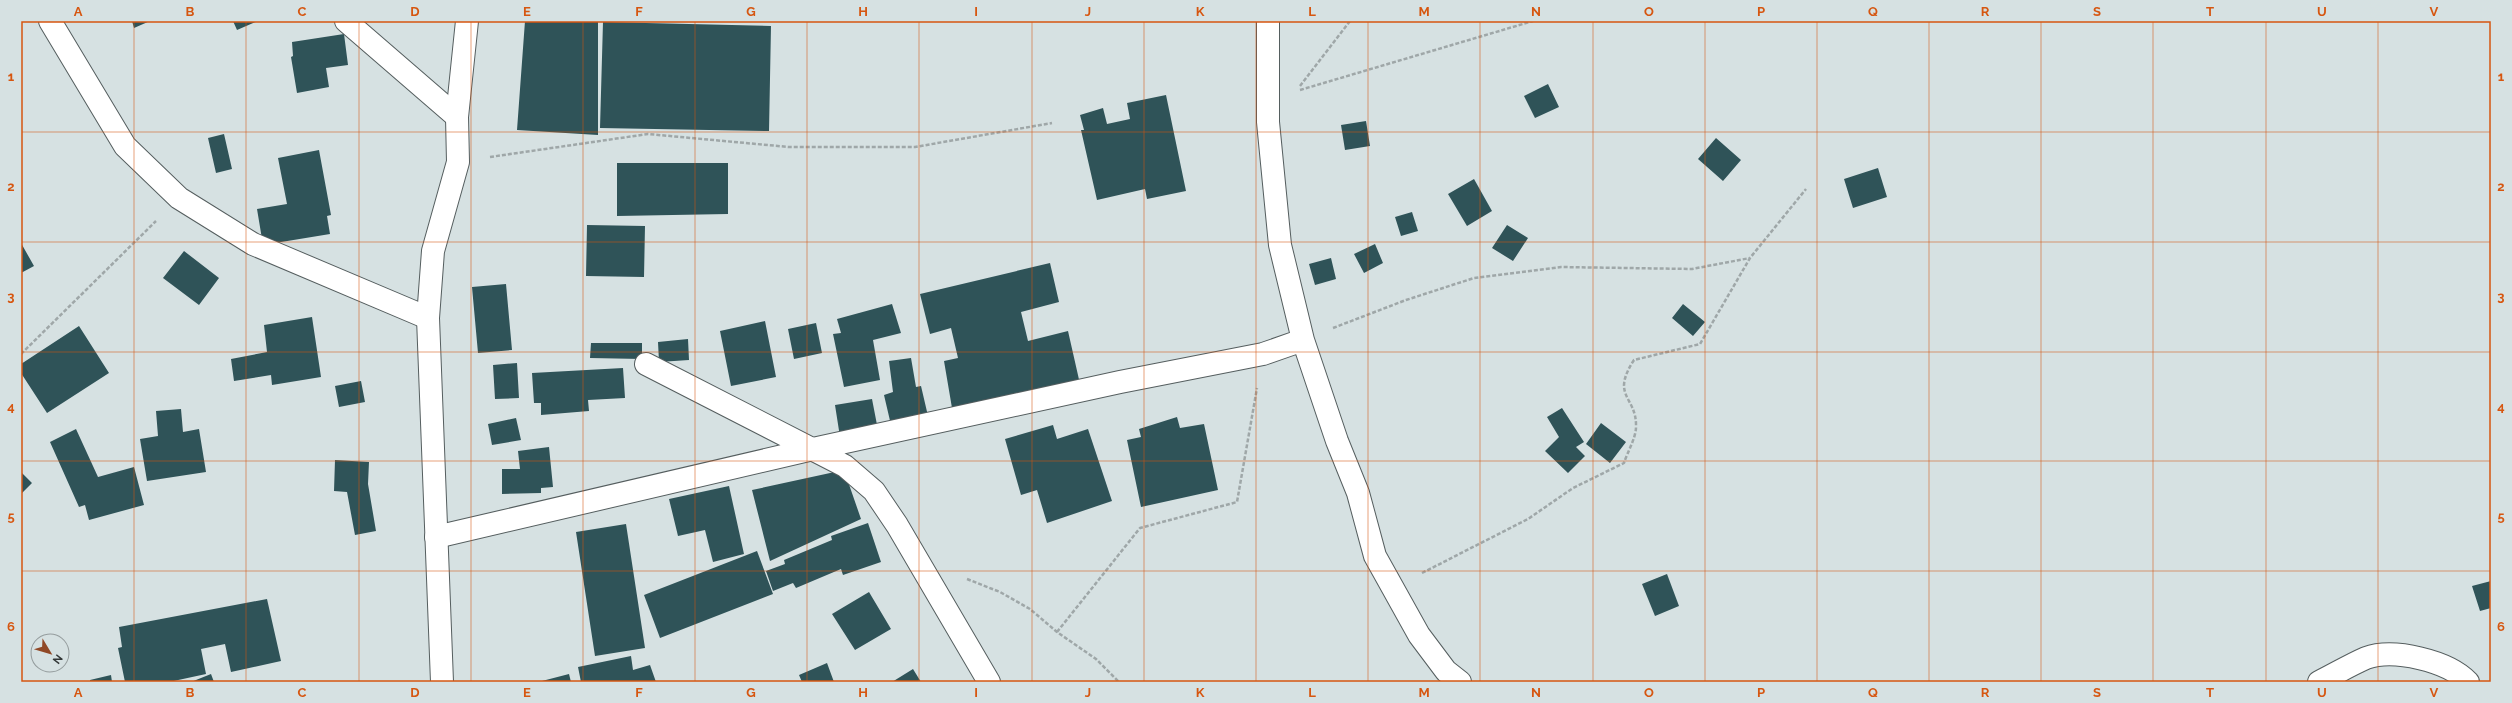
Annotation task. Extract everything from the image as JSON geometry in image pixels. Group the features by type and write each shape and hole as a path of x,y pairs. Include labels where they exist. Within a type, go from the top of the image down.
{"street":[{"path":"50,21 125,146 179,198 253,244 428,318"},
{"path":"346,21 456,118"},
{"path":"442,682 428,318 433,251 458,162 456,118 467,21"},
{"path":"1268,21 1268,122 1280,245 1303,340 1336,441 1358,493 1375,556 1419,635 1446,671 1460,682"},
{"path":"436,537 814,450 1120,382 1263,354 1303,340"},
{"path":"646,364 845,466 874,491 897,525 989,682"},
{"path":"2319,682 2367,658 2394,655 2437,662 2452,668 2468,682"}],"path":[{"path":"1350,21 1296,92 1533,21"},
{"path":"458,162 648,134 789,147 915,147 1052,123"},
{"path":"1393,587 1528,519 1573,488 1624,463 1636,428 1634,417 1623,388 1625,373 1634,360 1700,344 1750,258 1806,189"},
{"path":"21,354 179,198"},
{"path":"1303,340 1406,300 1474,278 1561,267 1692,269 1750,258"},
{"path":"1057,632 1140,528 1237,502 1263,354"},
{"path":"959,577 1000,592 1030,609 1057,632 1096,659 1119,682"}],"building":[{"path":"132,21 150,21 134,28"},
{"path":"233,21 258,21 237,30"},
{"path":"525,21 598,21 598,135 517,130"},
{"path":"603,22 771,26 769,131 600,128"},
{"path":"344,34 348,65 326,68 329,87 297,93 291,57 293,56 292,42"},
{"path":"1548,84 1559,107 1535,118 1524,96"},
{"path":"1166,95 1186,191 1147,199 1145,189 1097,200 1081,130 1084,130 1080,115 1103,108 1107,124 1130,119 1127,103"},
{"path":"1366,121 1370,146 1345,150 1341,125"},
{"path":"224,134 232,169 216,173 208,138"},
{"path":"1716,138 1741,160 1723,181 1698,159"},
{"path":"319,150 331,215 327,216 330,234 263,245 257,209 287,204 278,158"},
{"path":"617,163 728,163 728,214 617,216"},
{"path":"1878,168 1887,197 1853,208 1844,179"},
{"path":"1474,179 1492,211 1467,226 1448,194"},
{"path":"1412,212 1418,231 1401,236 1395,217"},
{"path":"587,225 645,226 644,277 586,276"},
{"path":"1507,225 1528,238 1513,261 1492,248"},
{"path":"21,243 34,266 21,273"},
{"path":"1375,244 1383,263 1364,273 1354,254"},
{"path":"184,251 219,278 199,305 163,278"},
{"path":"1331,258 1336,279 1315,285 1309,264"},
{"path":"1050,263 1059,302 1021,312 1028,341 1068,331 1080,384 952,408 944,361 958,358 951,328 930,334 920,294"},
{"path":"506,284 512,350 478,353 472,287"},
{"path":"892,304 901,333 873,340 880,380 844,387 833,334 841,333 837,319"},
{"path":"1683,304 1705,322 1693,336 1672,318"},
{"path":"312,317 321,377 272,385 271,375 234,381 231,359 267,352 264,325"},
{"path":"765,321 776,377 731,386 720,331"},
{"path":"816,323 822,353 794,359 788,329"},
{"path":"79,326 109,373 47,413 21,373 21,364"},
{"path":"688,339 689,360 659,362 658,342"},
{"path":"591,343 642,343 642,359 590,358"},
{"path":"911,358 916,387 921,386 928,416 891,425 884,395 893,392 889,361"},
{"path":"517,363 519,398 495,399 493,365"},
{"path":"623,368 625,398 588,400 589,411 541,415 541,403 534,403 532,373"},
{"path":"361,381 365,402 339,407 335,386"},
{"path":"872,399 878,430 840,437 835,405"},
{"path":"1562,408 1584,442 1576,447 1585,456 1568,473 1545,451 1559,437 1547,417"},
{"path":"181,409 183,432 199,429 206,472 147,481 140,439 158,436 156,411"},
{"path":"1177,417 1180,428 1204,424 1218,490 1141,507 1127,440 1141,437 1139,429"},
{"path":"516,418 521,440 492,445 488,424"},
{"path":"1601,423 1626,442 1610,463 1586,444"},
{"path":"1053,425 1057,439 1088,429 1112,501 1047,523 1037,490 1021,495 1005,439"},
{"path":"76,429 98,477 134,467 144,505 89,520 85,505 79,507 50,442"},
{"path":"549,447 553,487 541,488 541,493 502,494 502,469 520,469 518,451"},
{"path":"335,460 369,462 368,484 376,531 355,535 347,492 334,491"},
{"path":"844,470 861,519 770,561 752,490"},
{"path":"21,472 32,483 21,494"},
{"path":"729,486 744,554 713,562 705,530 678,536 669,499"},
{"path":"868,523 881,562 843,575 841,569 796,588 793,583 773,591 766,571 785,564 784,560 832,540 831,536"},
{"path":"626,524 645,648 595,656 576,532"},
{"path":"757,551 773,594 660,638 644,595"},
{"path":"1667,574 1679,606 1655,616 1642,584"},
{"path":"2491,581 2491,608 2480,611 2472,586"},
{"path":"869,592 891,629 855,650 832,614"},
{"path":"267,599 281,661 231,672 225,644 201,649 206,674 169,682 125,682 118,648 122,647 119,627"},
{"path":"631,656 633,670 650,665 656,682 581,682 578,667"},
{"path":"827,663 834,682 802,682 799,675"},
{"path":"913,669 921,682 892,682"},
{"path":"211,674 214,682 191,682"},
{"path":"569,674 571,682 542,681"},
{"path":"111,675 112,682 90,682 90,680"}]}
